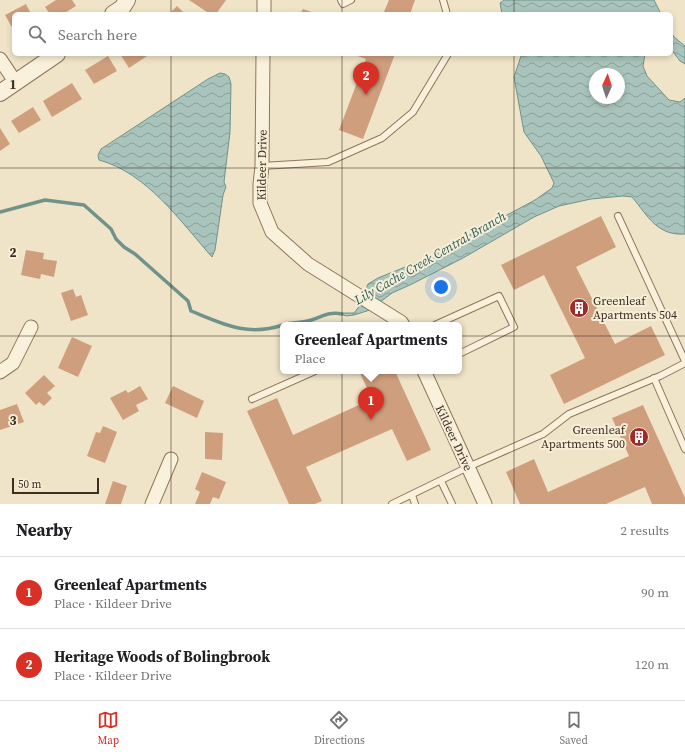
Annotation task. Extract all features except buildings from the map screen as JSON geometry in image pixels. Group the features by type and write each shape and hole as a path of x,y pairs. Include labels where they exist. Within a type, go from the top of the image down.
{"street":[{"path":"116,12 122,8 127,0"},
{"path":"264,0 264,12"},
{"path":"0,93 54,56"},
{"name":"Kildeer Drive","path":"263,56 262,166 260,203 272,232 308,264 401,322"},
{"path":"0,59 16,83"},
{"path":"0,372 13,363 31,327"},
{"name":"Kildeer Drive","path":"425,374 485,504"},
{"path":"152,504 171,459"}],"lane":[{"path":"341,0 343,4 350,0"},
{"path":"443,0 446,12"},
{"path":"262,166 328,162 382,138 413,112 447,56"},
{"path":"392,504 468,467 543,434 569,414 654,378 685,362 618,216"},
{"path":"442,322 499,296 514,327 462,353"},
{"path":"252,399 308,374"},
{"path":"654,378 685,449"},
{"path":"441,481 452,504"},
{"path":"412,495 415,504"}],"water":[{"path":"504,0 654,0 660,12 502,12 500,3"},
{"path":"673,35 685,46 685,64 680,61 673,52"},
{"path":"521,56 645,56 643,66 647,76 669,100 680,102 685,98 685,234 675,234 660,228 648,218 632,197 623,196 591,199 559,206 534,217 463,258 392,293 370,310 346,316 338,313 354,313 358,308 368,284 378,278 425,259 535,200 552,188 554,183 541,156 524,132 514,77"},
{"path":"220,73 229,77 231,84 230,132 224,182 226,187 223,195 215,250 212,257 162,200 132,176 116,166 99,160 98,155 101,149 208,79"}],"waterway":[{"name":"Lily Cache Creek Central Branch","path":"0,212 45,200 84,205 111,229 116,239 124,247 135,254 188,301 191,311 225,324 247,329 258,330 280,326"},
{"name":"Lily Cache Creek Central Branch","path":"299,322 308,321 332,313 342,314"}],"place":[{"name":"Heritage Woods of Bolingbrook","path":"366,95"},
{"name":"Greenleaf Apartments 504","path":"579,308"},
{"name":"Greenleaf Apartments","path":"371,420"},
{"name":"Greenleaf Apartments 500","path":"639,437"}]}
